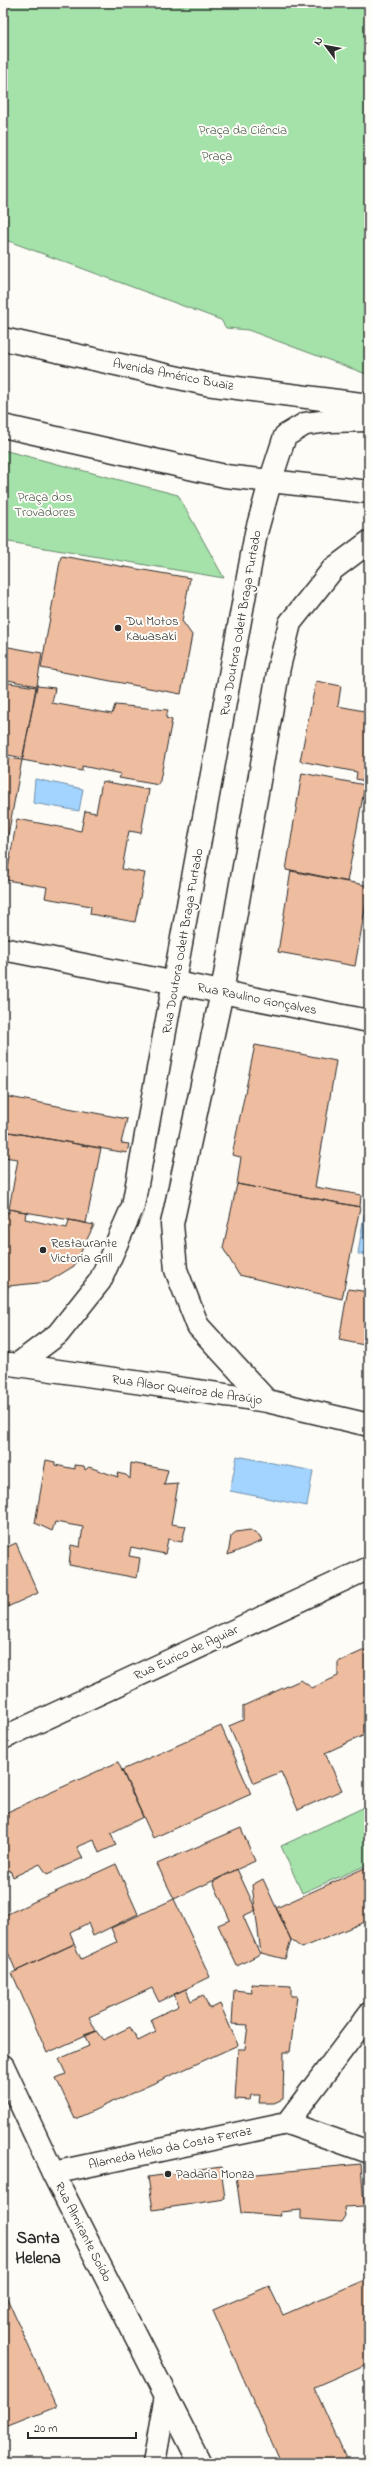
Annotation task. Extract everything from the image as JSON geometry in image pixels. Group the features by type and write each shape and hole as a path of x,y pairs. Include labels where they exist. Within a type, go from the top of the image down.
{"street":[{"name":"Avenida Américo Buaiz","path":"3,339 206,384 369,405"},
{"name":"Rua Doutora Odett Braga Furtado","path":"10,1364 58,1334 100,1281 133,1206 175,983 256,533 285,436 305,424 329,421 369,420"},
{"path":"3,426 225,476 271,479 369,492"},
{"path":"267,1402 198,1326 176,1270 172,1224 222,992 279,667 290,623 333,569 369,542"},
{"name":"Rua Raulino Gonçalves","path":"3,949 369,1021"},
{"name":"Rua Alaor Queiroz de Araújo","path":"10,1364 267,1402 369,1425"},
{"name":"Rua Eurico de Aguiar","path":"3,1738 369,1568"},
{"path":"369,2014 287,2123 369,2152"},
{"name":"Rua Almirante Soído","path":"3,2066 54,2173 200,2463"},
{"name":"Alameda Helio da Costa Ferraz","path":"54,2173 287,2123"},
{"path":"154,2463 166,2395"}],"green space":[{"name":"Praça da Ciência","path":"3,3 369,3 369,375 248,330 226,328 221,320 3,239"},
{"name":"Praça dos Trovadores","path":"3,450 178,495 224,578 3,541"},
{"path":"369,1805 369,1864 302,1893 281,1846"}],"water":[{"path":"35,779 83,789 79,811 33,803"},
{"path":"364,1214 369,1215 369,1255 358,1254"},
{"path":"237,1456 313,1471 307,1506 230,1491"}],"building":[{"name":"Du Motos Kawasaki","path":"61,556 190,578 182,621 192,635 181,694 41,668"},
{"path":"3,646 42,653 37,686 3,679"},
{"path":"316,681 341,686 338,706 364,711 369,691 369,782 356,779 357,772 300,761"},
{"path":"3,682 36,687 23,758 3,754"},
{"path":"37,686 55,688 52,703 112,714 115,705 168,710 166,718 172,720 159,785 119,778 121,774 82,766 82,771 22,760"},
{"path":"3,757 22,760 3,862"},
{"path":"302,773 365,785 347,882 286,870"},
{"path":"102,781 149,790 141,833 129,831 122,869 145,873 135,922 90,914 91,906 45,898 47,887 6,880 17,819 81,831 85,811 96,813"},
{"path":"291,870 369,886 355,966 278,952"},
{"path":"255,1045 336,1061 315,1187 361,1195 360,1207 237,1184 241,1157 232,1155"},
{"path":"4,1096 127,1119 121,1143 129,1144 127,1153 3,1131"},
{"path":"3,1131 101,1148 86,1223 9,1209 18,1159 3,1157"},
{"path":"237,1184 360,1207 342,1299 239,1275 223,1248"},
{"name":"Restaurante Victoria Grill","path":"9,1209 26,1212 25,1219 67,1228 69,1220 94,1225 74,1266 48,1282 8,1286 3,1302 3,1212 9,1213"},
{"path":"348,1289 369,1292 369,1353 363,1352 364,1345 339,1340"},
{"path":"46,1460 55,1462 55,1465 75,1469 75,1465 84,1466 85,1470 89,1467 118,1477 117,1473 126,1475 130,1479 131,1463 168,1470 164,1485 178,1484 171,1524 186,1526 182,1542 168,1539 165,1554 131,1547 129,1556 140,1558 137,1578 69,1565 71,1545 80,1547 83,1527 55,1522 52,1531 35,1523"},
{"path":"250,1530 259,1536 262,1541 228,1555 231,1536 236,1532"},
{"path":"16,1543 38,1593 3,1609 3,1549"},
{"path":"369,1648 369,1733 325,1753 342,1790 298,1810 281,1772 254,1783 229,1726 243,1720 243,1706 301,1680 312,1688 338,1676 338,1662"},
{"path":"221,1726 251,1794 153,1838 122,1770"},
{"path":"118,1762 143,1817 111,1833 116,1845 99,1853 94,1840 77,1847 83,1858 47,1874 40,1864 13,1877 10,1870 3,1874 3,1814"},
{"path":"241,1828 255,1861 174,1899 157,1864"},
{"path":"116,1864 138,1914 93,1936 88,1923 70,1932 74,1944 16,1971 3,1941 3,1916"},
{"path":"369,1866 369,1920 302,1948 291,1940 276,1908"},
{"path":"237,1869 256,1910 243,1916 260,1954 237,1966 218,1925 230,1920 213,1882"},
{"path":"263,1879 291,1940 285,1959 261,1953 252,1885"},
{"path":"174,1899 210,1977 159,2002 152,1988 89,2017 96,2031 47,2053 12,1973 74,1944 81,1959 117,1942 111,1928"},
{"path":"251,1984 291,1986 291,1996 297,1996 290,2052 284,2052 283,2099 274,2103 259,2103 260,2095 251,2095 250,2100 235,2099 238,2049 245,2049 248,2025 232,2024 234,1990 252,1992"},
{"path":"186,1989 191,2001 203,1995 210,2009 220,2004 238,2045 75,2119 56,2078 66,2074 59,2059 89,2046 84,2035 96,2031 103,2040 130,2027 138,2041 156,2032 151,2019 179,2006 174,1994"},
{"path":"361,2164 364,2206 344,2207 345,2216 341,2222 301,2219 301,2210 280,2212 281,2216 241,2213 236,2176"},
{"path":"221,2167 225,2199 153,2210 148,2177"},
{"path":"369,2278 369,2363 314,2387 348,2463 281,2463 213,2310 269,2286 283,2315"},
{"path":"6,2296 56,2407 3,2428 3,2297"}],"place":[{"name":"Du Motos Kawasaki","path":"118,628"},
{"name":"Restaurante Victoria Grill","path":"43,1250"},
{"name":"Padaria Monza","path":"168,2174"}],"district":[{"name":"Santa Helena","path":"38,2248"}],"park label":[{"name":"Praça","path":"217,156"}]}
